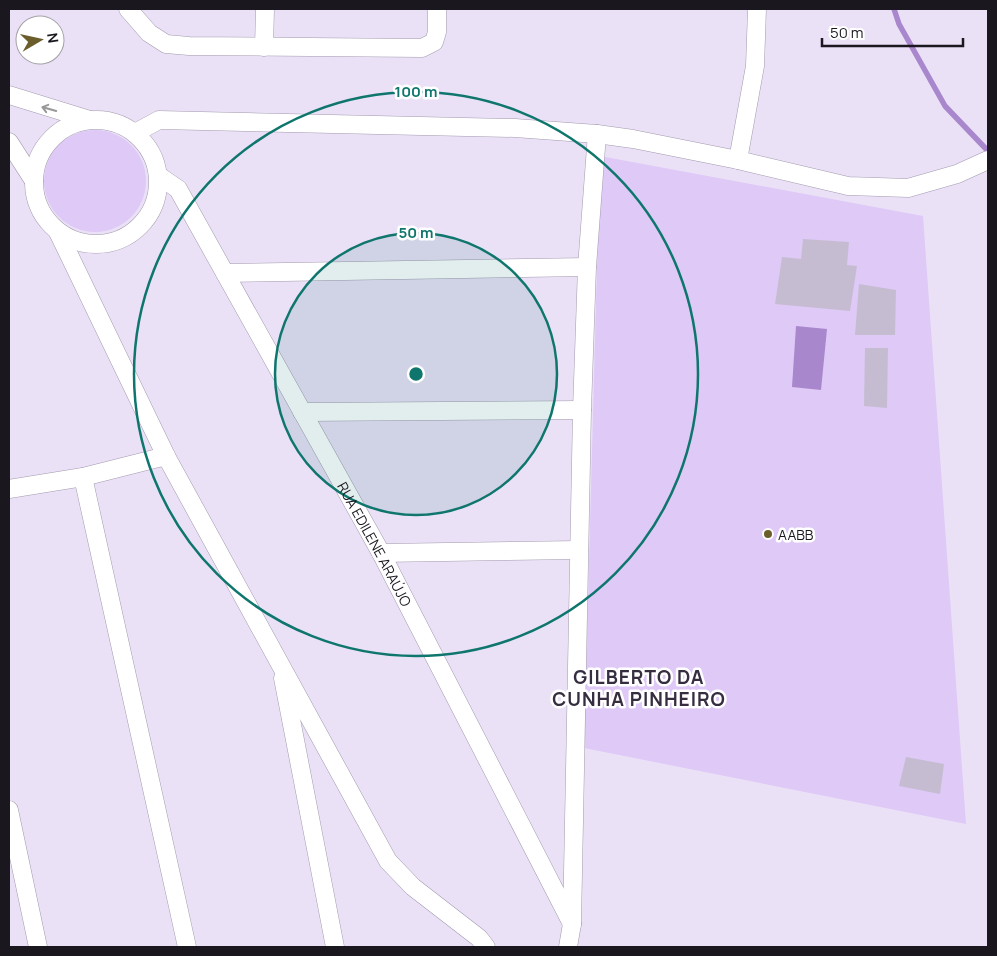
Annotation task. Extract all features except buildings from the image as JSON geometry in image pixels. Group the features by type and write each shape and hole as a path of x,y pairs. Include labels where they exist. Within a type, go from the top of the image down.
{"street":[{"path":"128,9 149,33 166,44 189,46 422,48 434,42 437,32 437,9"},
{"path":"264,47 265,9"},
{"path":"738,160 755,66 757,9"},
{"path":"9,96 91,120 112,121 122,125 136,133 154,157 159,176 156,202 148,218 137,230 122,239 106,244 89,245 73,241 58,232 50,224 38,204 34,181 38,159 51,139 69,126 91,120"},
{"path":"136,133 159,120 515,128 597,134 633,139 738,160 848,186 908,188 957,174 988,160"},
{"path":"568,947 572,924 582,410 587,267 597,134"},
{"path":"9,142 34,181"},
{"name":"RUA EDILENE ARAÚJO","path":"159,176 178,190 381,553 572,924"},
{"path":"58,232 166,456 280,660 388,860 413,887 479,938 486,947"},
{"path":"225,273 587,267"},
{"path":"302,412 582,410"},
{"path":"9,489 84,477 166,456"},
{"path":"84,477 187,947"},
{"path":"381,553 579,550"},
{"path":"280,660 335,947"},
{"path":"9,810 38,947"}],"shaded area":[{"path":"95,130 114,134 131,145 142,162 146,181 142,200 131,217 114,228 95,232 76,228 59,217 48,200 44,181 48,162 59,145 76,134"},
{"name":"AABB","path":"600,156 923,216 966,824 584,748"},
{"path":"796,326 827,329 821,390 792,387"}],"waterway":[{"path":"894,9 899,24 945,106 988,151"}],"place":[{"name":"AABB","path":"768,534"}],"district":[{"name":"GILBERTO DA CUNHA PINHEIRO","path":"639,688"}]}
